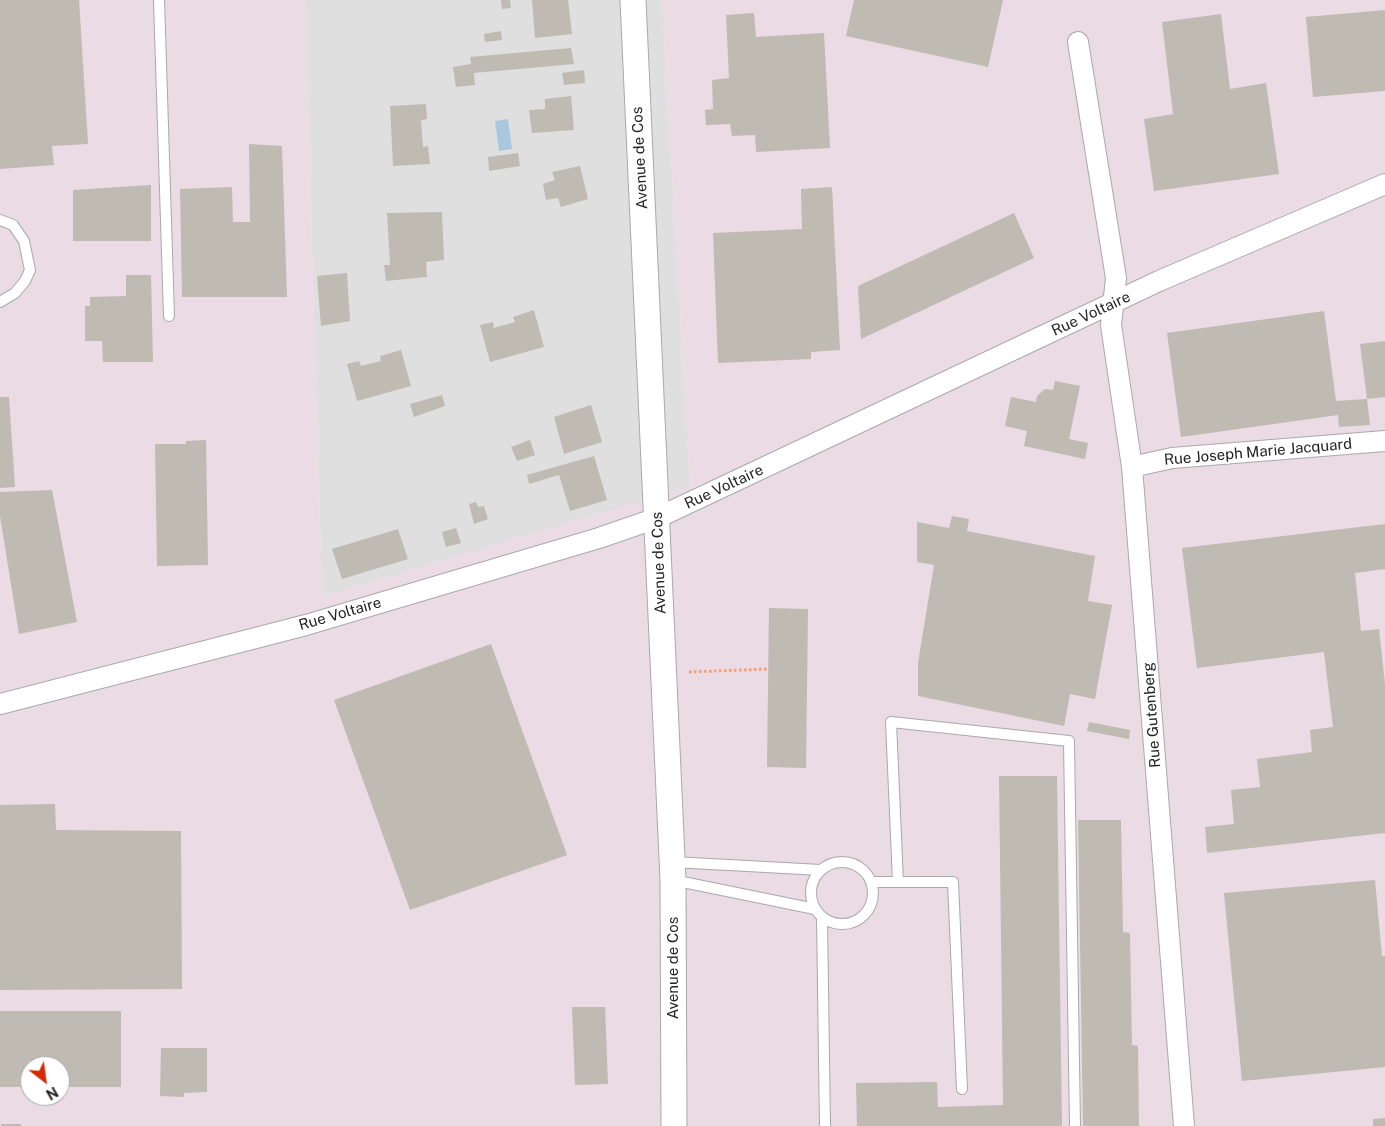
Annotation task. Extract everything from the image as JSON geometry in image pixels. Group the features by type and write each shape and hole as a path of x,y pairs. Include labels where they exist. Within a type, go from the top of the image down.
{"street":[{"name":"Avenue de Cos","path":"633,0 673,871 674,1126"},
{"name":"Rue Gutenberg","path":"1078,42 1116,278 1111,325 1132,467 1184,1126"},
{"name":"Rue Voltaire","path":"0,704 306,625 590,541 658,518 1159,282 1385,184"},
{"name":"Rue Joseph Marie Jacquard","path":"1132,467 1172,458 1385,441"}],"lane":[{"path":"159,0 169,316"},
{"path":"0,220 13,225 24,241 30,270 16,293 0,302"},
{"path":"898,882 891,722 1069,741 1075,1126"},
{"path":"673,871 819,913 841,924 860,918 872,902 872,882 859,866 850,863 830,864 821,870 811,888 819,913 826,1126"},
{"path":"673,871 821,870"},
{"path":"872,882 953,882 962,1089"}],"path":[{"path":"663,673 768,669"}],"shaded area":[{"path":"0,0 305,0 322,597 690,486 662,0 1385,0 1385,1126 0,1126"},
{"path":"305,0 662,0 690,487 322,597"}],"water":[{"path":"508,119 512,149 499,151 495,121"}],"building":[{"path":"0,0 79,0 88,144 52,146 54,165 0,169"},
{"path":"501,0 510,0 511,8 502,9"},
{"path":"532,0 568,0 572,34 535,38"},
{"path":"854,0 1003,0 988,67 846,36"},
{"path":"1385,10 1385,91 1313,97 1306,17"},
{"path":"754,13 756,37 824,33 830,148 756,152 755,135 732,136 730,124 706,125 705,110 713,109 712,80 729,78 726,15"},
{"path":"1221,14 1230,89 1266,83 1279,174 1154,191 1144,119 1173,114 1162,22"},
{"path":"501,31 502,40 485,42 484,34"},
{"path":"571,48 574,64 474,73 475,85 456,87 453,67 471,64 470,57"},
{"path":"584,70 585,83 564,85 562,73"},
{"path":"571,96 574,130 532,133 529,110 545,109 545,99"},
{"path":"426,104 427,119 421,120 423,147 428,146 430,164 393,166 390,106"},
{"path":"249,144 282,146 287,297 182,297 180,189 232,187 233,222 250,222"},
{"path":"518,153 520,166 489,171 488,157"},
{"path":"580,166 588,199 561,207 558,198 546,200 543,184 555,180 552,172"},
{"path":"151,185 151,241 73,241 73,190"},
{"path":"832,187 840,350 811,352 811,359 718,363 713,233 802,229 801,189"},
{"path":"442,212 444,260 426,262 427,277 386,281 384,265 390,265 387,213"},
{"path":"1014,213 1034,258 861,339 858,286"},
{"path":"347,273 350,321 321,326 317,276"},
{"path":"126,275 151,275 153,362 103,362 102,341 85,341 85,306 90,306 90,297 126,296"},
{"path":"534,310 544,347 490,362 480,325 493,322 494,328 515,322 513,317"},
{"path":"1324,311 1336,401 1367,399 1370,425 1339,427 1338,415 1181,437 1167,333"},
{"path":"1385,341 1385,397 1367,399 1360,344"},
{"path":"401,350 411,386 357,401 347,364 359,361 361,366 381,361 380,356"},
{"path":"1055,381 1080,386 1069,439 1088,443 1085,459 1024,446 1027,431 1005,426 1011,397 1036,402 1037,396 1045,389 1053,390"},
{"path":"442,395 445,406 414,417 410,404"},
{"path":"0,397 9,397 15,487 0,488"},
{"path":"591,405 602,442 564,454 554,417"},
{"path":"206,440 208,565 157,566 155,444 186,444 186,441"},
{"path":"530,440 535,455 517,461 511,447"},
{"path":"594,456 607,500 570,511 559,475 529,484 527,475"},
{"path":"52,490 77,622 19,634 0,516 0,492"},
{"path":"476,502 478,507 484,506 488,519 474,524 469,504"},
{"path":"952,516 969,519 967,531 1095,556 1088,601 1112,605 1095,699 1070,694 1064,726 918,696 918,663 934,565 917,562 917,522 949,528"},
{"path":"1385,524 1385,569 1355,573 1361,631 1379,629 1385,684 1385,833 1207,853 1205,827 1234,824 1231,790 1260,787 1257,759 1312,752 1310,730 1333,727 1324,652 1197,668 1182,548"},
{"path":"456,528 461,543 446,547 442,532"},
{"path":"398,529 408,559 342,579 332,549"},
{"path":"769,608 808,609 806,768 767,767"},
{"path":"491,644 567,855 410,910 334,700"},
{"path":"1089,722 1130,730 1129,739 1087,731"},
{"path":"999,776 1057,776 1062,1126 857,1126 856,1083 937,1082 938,1107 1003,1105"},
{"path":"55,804 56,830 181,831 182,989 0,990 0,805"},
{"path":"1078,820 1121,820 1123,932 1130,933 1132,1045 1138,1046 1139,1126 1083,1126"},
{"path":"1375,880 1382,956 1385,956 1385,1067 1242,1081 1224,893"},
{"path":"572,1007 605,1007 608,1084 575,1085"},
{"path":"0,1011 121,1011 121,1087 70,1087 70,1056 20,1056 20,1087 0,1087"},
{"path":"161,1048 207,1048 207,1092 184,1093 184,1097 160,1096"},
{"path":"1385,1118 1385,1126 1373,1126 1373,1119"},
{"path":"1,1124 21,1124 21,1126 1,1126"}]}
